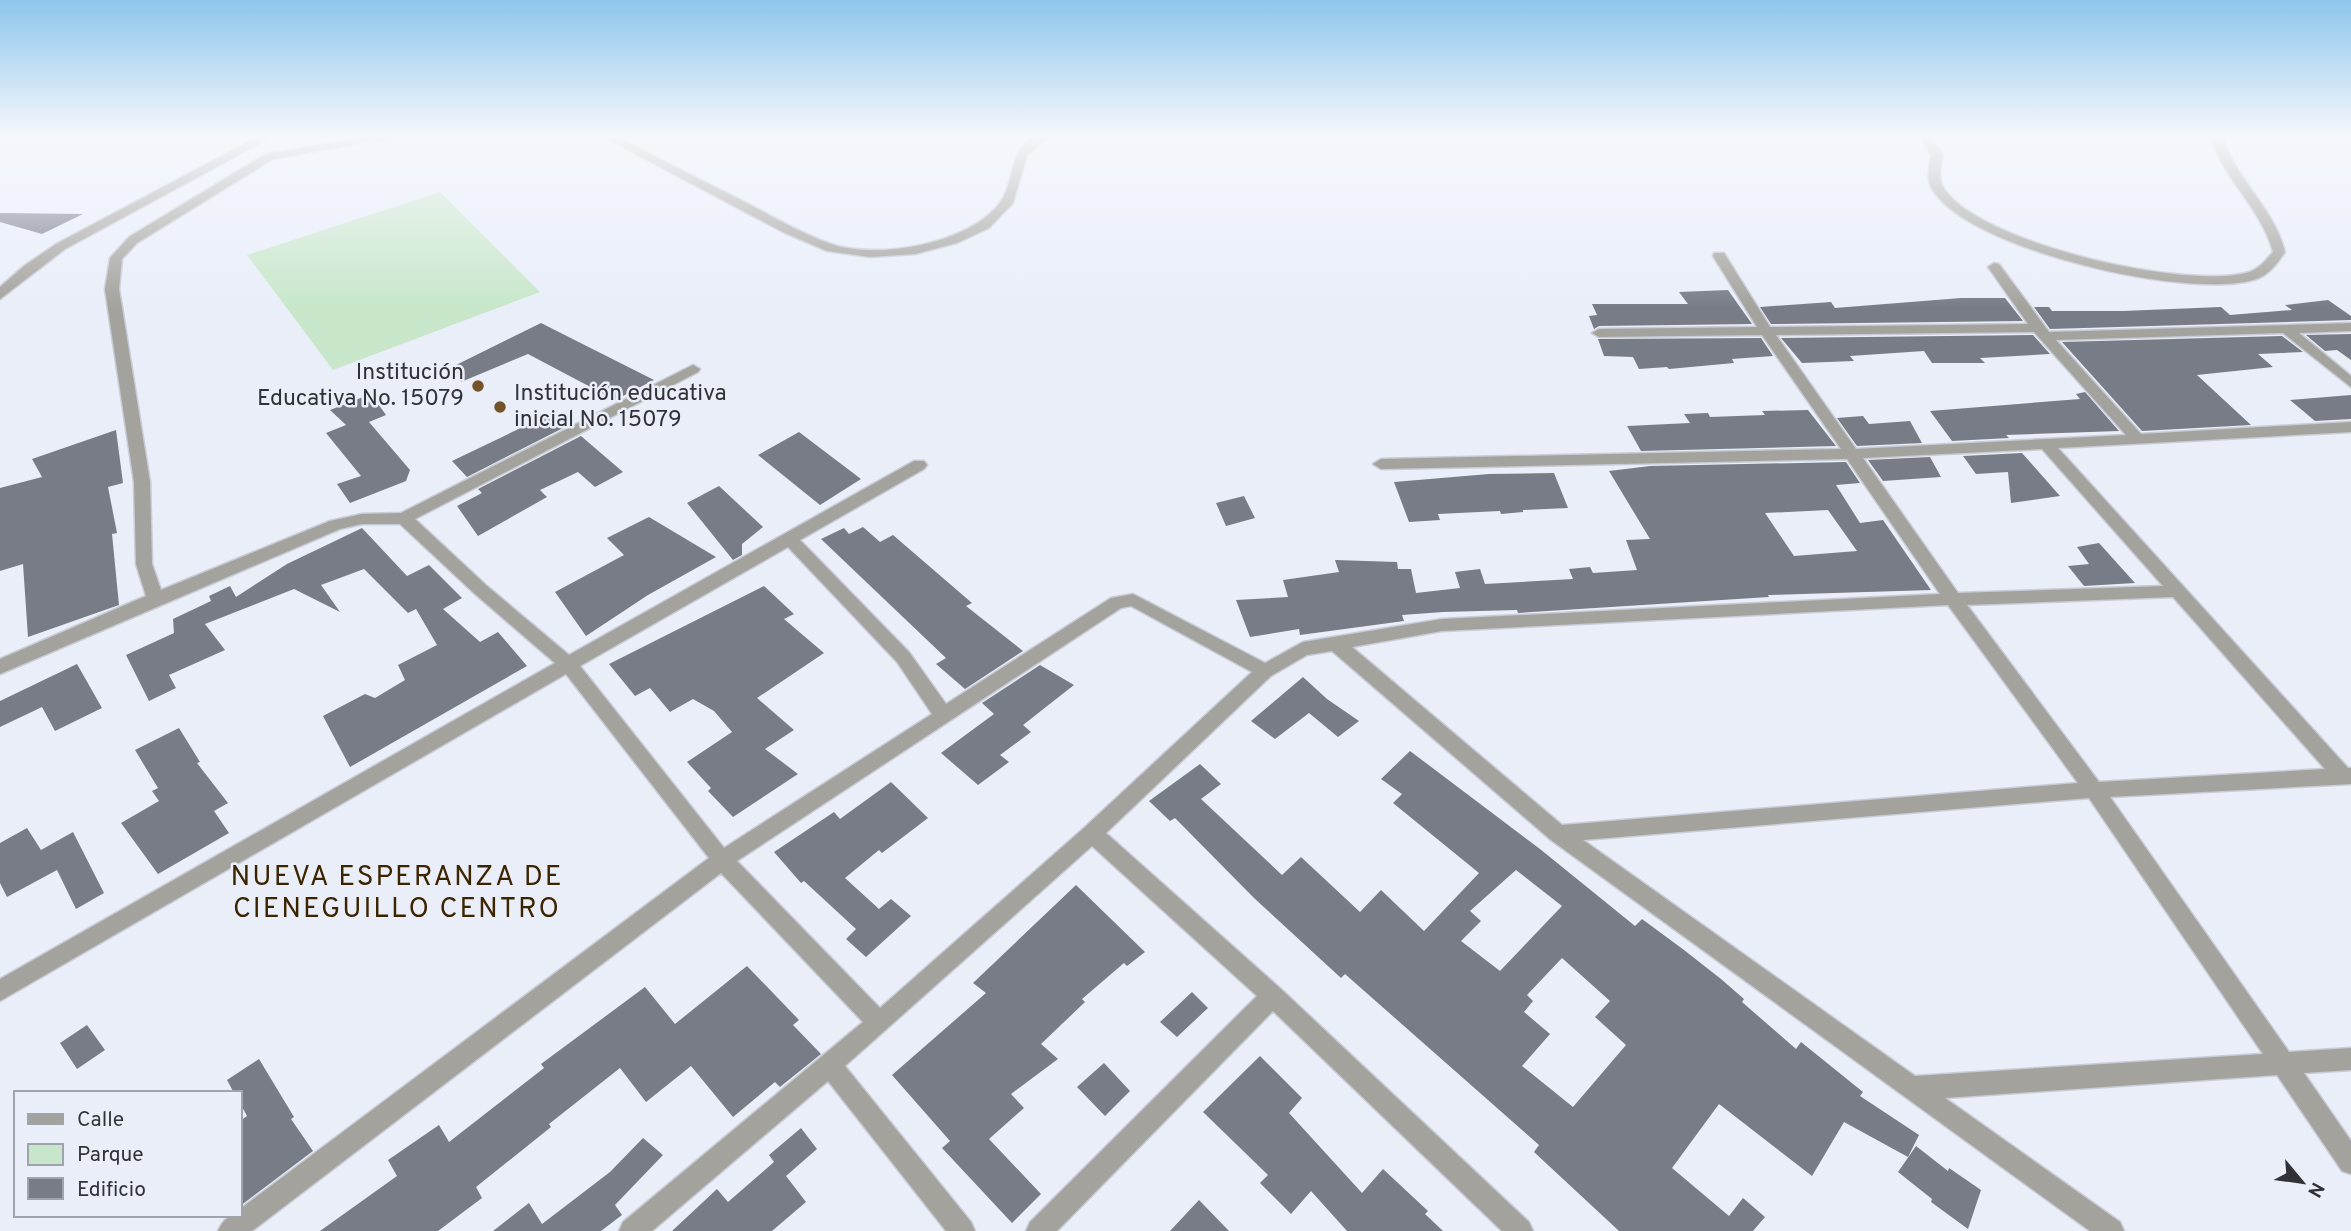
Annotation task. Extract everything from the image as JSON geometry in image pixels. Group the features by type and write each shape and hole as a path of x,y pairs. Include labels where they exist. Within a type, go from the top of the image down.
{"street":[{"path":"0,295 38,261 159,191"},
{"path":"156,599 144,564 142,482 112,289 116,258 133,240 212,191"},
{"path":"714,191 831,248 870,253 915,250 953,240 985,225 1007,203 1011,191"},
{"path":"1940,191 1948,202 1997,233 2075,258 2143,273 2212,281 2248,277 2270,266 2280,252 2277,238 2246,191"},
{"path":"1719,256 1766,331 1954,599 2094,790 2351,1162"},
{"path":"1994,267 2042,332 2137,438"},
{"path":"1599,333 2042,332 2351,327"},
{"path":"2286,329 2351,383"},
{"path":"0,667 336,525 362,519 404,518 693,369"},
{"path":"1381,464 1854,454 2351,427"},
{"path":"2046,444 2347,776"},
{"path":"0,991 919,465"},
{"path":"404,518 481,590 568,664 722,860 879,1023"},
{"path":"790,539 904,657 942,714"},
{"path":"632,1231 879,1023 1092,833 1265,671 1303,649 1442,625 1954,599 2179,591"},
{"path":"231,1231 722,860 1075,627 1125,599 1133,600 1265,671"},
{"path":"1336,644 1558,834 2111,1231"},
{"path":"1558,834 2094,790 2347,776"},
{"path":"1092,833 1273,996 1520,1231"},
{"path":"1039,1231 1273,996"},
{"path":"1915,1088 2351,1059"},
{"path":"830,1065 962,1231"}],"green space":[{"path":"440,192 540,292 333,370 247,255"}],"building":[{"path":"0,213 83,214 42,234 0,222"},
{"path":"1728,290 1752,324 1599,326 1594,329 1589,316 1597,315 1592,304 1688,304 1679,292"},
{"path":"1961,298 2005,298 2023,321 1771,324 1760,307 1831,302 1835,308"},
{"path":"2328,300 2351,316 2351,320 2050,329 2034,307 2049,307 2052,311 2123,311 2221,307 2230,315 2292,310 2285,305"},
{"path":"541,323 654,380 615,400 528,354 461,382 454,366"},
{"path":"2351,334 2351,360 2337,350 2325,351 2306,335"},
{"path":"2033,335 2050,354 1980,358 1985,363 1932,363 1924,351 1850,356 1854,361 1802,363 1781,338"},
{"path":"2282,336 2303,352 2258,354 2273,367 2197,375 2251,425 2142,431 2062,342"},
{"path":"1761,338 1773,356 1732,359 1734,363 1669,369 1639,369 1633,357 1604,356 1598,339"},
{"path":"2085,392 2119,431 2006,435 2009,438 1952,441 1930,411 2080,399 2076,394"},
{"path":"371,394 386,415 369,422 410,470 406,481 350,503 337,484 361,476 326,433 346,425 330,410"},
{"path":"2351,395 2351,419 2315,421 2290,400"},
{"path":"1808,410 1836,446 1641,451 1627,426 1690,423 1684,414 1708,413 1710,417 1765,415 1762,411"},
{"path":"554,412 569,425 467,477 452,461"},
{"path":"1863,416 1869,424 1910,421 1922,443 1857,446 1837,418"},
{"path":"116,430 123,483 108,487 117,533 112,534 119,605 28,637 23,564 0,571 0,488 42,477 32,459"},
{"path":"799,432 861,479 820,505 758,455"},
{"path":"581,436 623,472 595,487 578,472 540,490 547,497 478,536 457,506 482,493 478,489"},
{"path":"2022,453 2060,496 2011,503 2008,472 1976,474 1963,456"},
{"path":"1930,457 1941,477 1883,481 1868,460"},
{"path":"1846,462 1860,483 1836,485 1860,523 1883,520 1931,590 1768,595 1769,597 1518,613 1517,610 1443,612 1402,615 1404,621 1300,635 1299,629 1250,637 1236,600 1288,597 1283,580 1339,572 1335,560 1397,562 1398,569 1411,569 1416,593 1460,588 1455,572 1480,569 1485,584 1573,579 1569,569 1590,567 1593,573 1637,570 1626,540 1650,539 1609,471 1650,466","holes":["1828,510 1857,551 1794,556 1765,513"]},
{"path":"1554,473 1568,508 1501,514 1500,511 1438,514 1440,520 1409,522 1394,482 1489,474"},
{"path":"719,486 763,527 742,544 742,555 733,560 687,503"},
{"path":"1244,496 1255,518 1226,526 1216,503"},
{"path":"649,517 716,557 648,595 586,636 555,592 624,555 607,538"},
{"path":"863,527 880,542 893,535 972,603 966,606 1023,651 965,689 936,664 946,658 821,539 844,528 849,534"},
{"path":"362,528 407,576 429,565 462,598 443,609 480,642 498,632 527,666 350,767 323,716 365,694 375,698 405,680 398,665 437,645 416,609 408,613 364,569 321,585 340,612 294,589 205,624 225,650 169,675 176,688 149,701 126,655 174,633 173,619 211,601 209,596 230,586 236,597 287,564"},
{"path":"2099,543 2135,583 2084,586 2068,566 2089,564 2077,547"},
{"path":"764,586 794,614 784,619 824,653 757,698 794,730 765,749 798,774 733,817 708,791 711,788 687,762 732,732 714,711 693,699 670,712 650,688 635,696 609,664"},
{"path":"77,664 102,708 55,731 42,707 0,727 0,701"},
{"path":"1040,665 1074,685 1023,725 1031,732 1000,755 1009,762 978,785 941,753 994,714 982,703"},
{"path":"1303,677 1327,699 1359,721 1338,737 1309,713 1275,739 1251,721"},
{"path":"179,728 200,762 197,763 228,803 214,811 229,833 158,874 121,823 159,801 152,791 158,788 135,750"},
{"path":"1410,751 1540,849 1635,926 1642,919 1684,950 1744,999 1742,1002 1796,1049 1801,1042 1863,1092 1860,1096 1919,1135 1908,1157 1844,1122 1812,1176 1719,1104 1672,1168 1729,1216 1743,1198 1765,1217 1753,1231 1619,1231 1534,1152 1539,1145 1345,974 1341,978 1254,898 1175,818 1170,821 1149,801 1200,764 1221,784 1201,799 1282,875 1301,857 1360,912 1381,890 1424,931 1479,873 1393,803 1402,794 1381,779","holes":["1516,870 1562,906 1500,971 1461,941 1481,921 1470,911","1562,958 1610,1001 1595,1017 1626,1045 1573,1107 1522,1066 1550,1034 1524,1012 1533,1001 1527,995"]},
{"path":"891,782 928,818 882,853 879,850 845,878 879,909 891,899 911,916 866,957 846,939 856,929 804,881 801,883 774,852 834,812 840,819"},
{"path":"27,828 41,850 73,832 104,893 76,909 57,870 7,897 0,883 0,843"},
{"path":"1076,885 1145,952 1127,966 1124,963 1082,999 1085,1002 1041,1044 1058,1059 1011,1094 1024,1108 989,1139 1041,1194 1012,1223 942,1148 950,1141 892,1075 986,993 973,983"},
{"path":"747,966 799,1020 793,1025 821,1054 780,1087 775,1082 733,1117 691,1066 646,1102 620,1068 476,1187 482,1198 438,1231 320,1231 397,1176 388,1160 439,1125 449,1142 544,1068 541,1064 645,987 675,1024"},
{"path":"1192,992 1208,1008 1177,1037 1160,1022"},
{"path":"87,1025 105,1050 77,1069 60,1043"},
{"path":"1260,1056 1302,1098 1289,1113 1362,1193 1383,1169 1428,1211 1425,1214 1443,1231 1347,1231 1311,1191 1291,1214 1260,1183 1268,1175 1203,1112"},
{"path":"259,1059 294,1117 291,1119 313,1151 242,1204 242,1120 247,1116 242,1107 242,1091 233,1091 227,1080"},
{"path":"1104,1063 1130,1091 1105,1116 1077,1087"},
{"path":"801,1128 817,1149 786,1176 806,1202 772,1231 672,1231 717,1189 728,1202 774,1162 769,1155"},
{"path":"643,1138 663,1155 615,1205 622,1215 601,1231 493,1231 529,1203 542,1224 610,1172"},
{"path":"1916,1146 1948,1171 1949,1168 1981,1190 1968,1229 1931,1202 1932,1199 1898,1172"},
{"path":"1199,1200 1229,1231 1170,1231"}],"place":[{"name":"Institución Educativa No. 15079","path":"478,386"},
{"name":"Institución educativa inicial No. 15079","path":"500,407"}],"district":[{"name":"NUEVA ESPERANZA DE CIENEGUILLO CENTRO","path":"397,894"}]}
